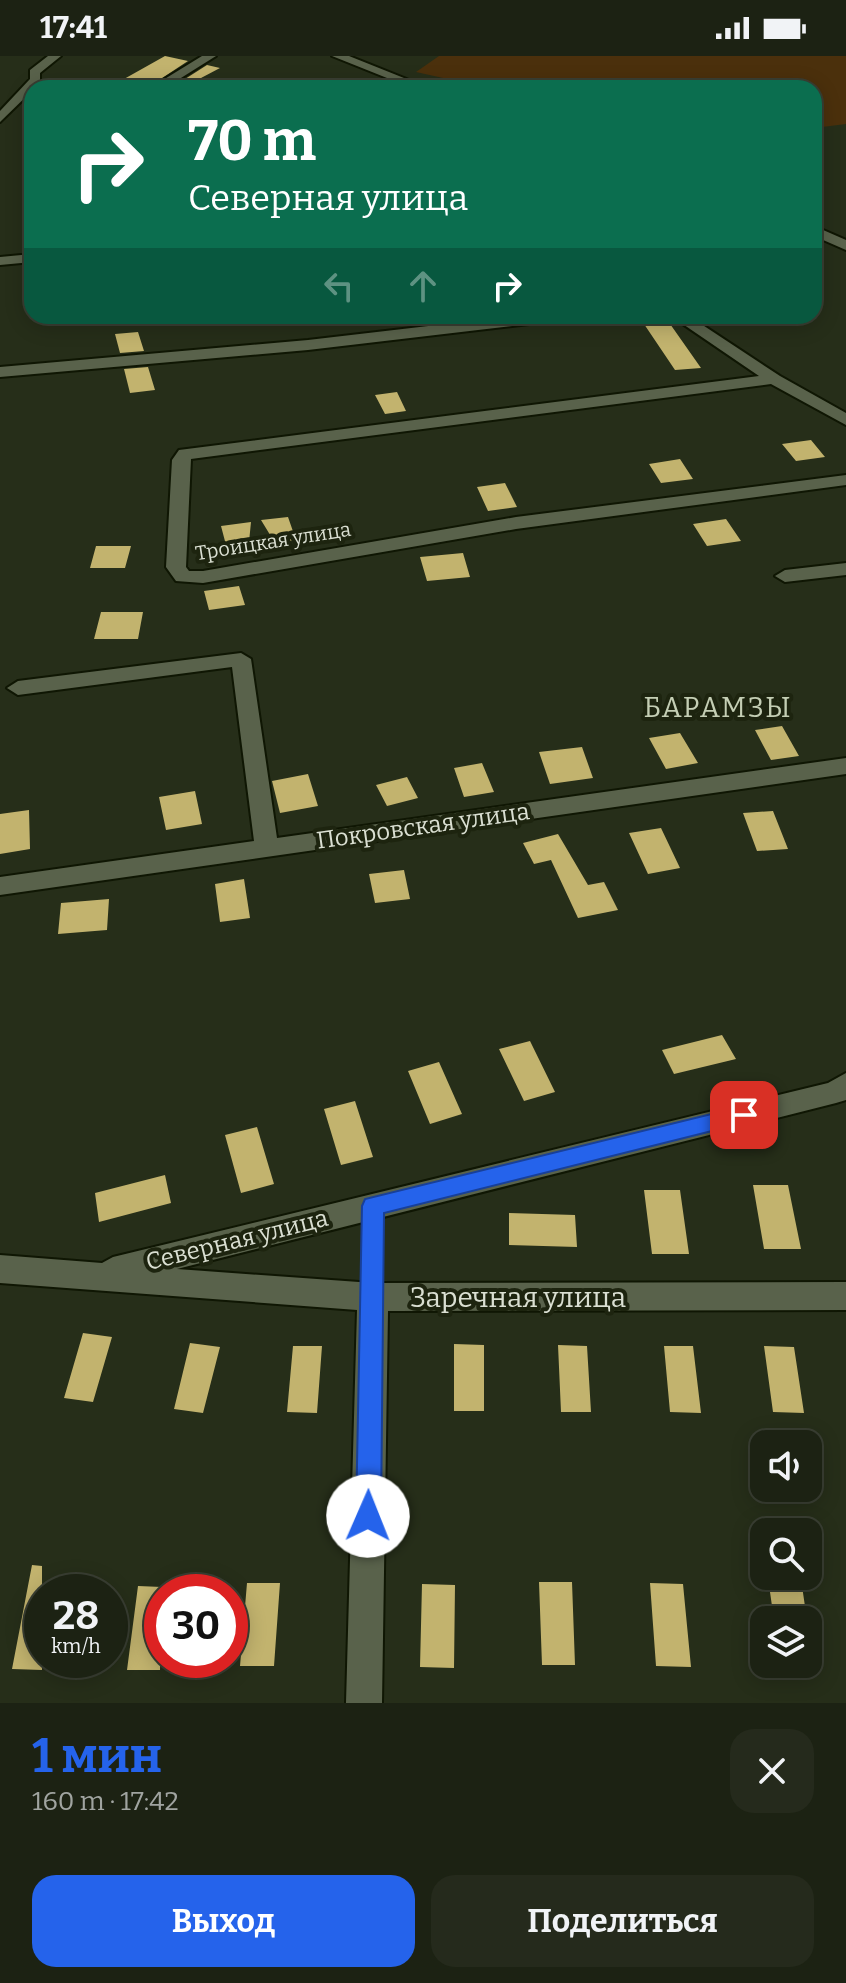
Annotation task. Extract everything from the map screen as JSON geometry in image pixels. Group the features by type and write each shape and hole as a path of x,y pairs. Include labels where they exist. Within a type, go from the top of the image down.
{"street":[{"path":"36,80 34,72 55,56"},
{"path":"170,80 210,56"},
{"path":"338,56 402,80"},
{"path":"0,118 24,93"},
{"path":"822,234 846,246"},
{"path":"0,261 24,259"},
{"path":"0,372 308,345 482,324"},
{"path":"691,324 774,379 846,420"},
{"name":"Троицкая улица","path":"774,379 185,454 181,460 176,567 183,577 203,577 516,523 846,480"},
{"path":"785,576 846,569"},
{"path":"18,688 241,659 267,848"},
{"name":"Покровская улица","path":"0,886 846,766"},
{"name":"Северная улица","path":"91,1276 836,1092 846,1084"},
{"name":"Заречная улица","path":"0,1269 373,1297 846,1296"},
{"path":"364,1703 373,1297"}],"lane":[{"path":"373,1206 373,1297"}],"shaded area":[{"path":"439,56 846,56 846,124 822,127 822,80 452,80 416,72"}],"building":[{"path":"165,56 188,61 159,80 122,80"},
{"path":"207,65 220,68 197,80 184,80"},
{"path":"644,324 670,324 701,368 675,370"},
{"path":"138,332 144,351 120,353 115,334"},
{"path":"148,367 155,390 130,393 124,369"},
{"path":"397,392 406,411 385,414 375,395"},
{"path":"811,440 825,457 796,461 782,444"},
{"path":"680,459 693,479 661,483 649,464"},
{"path":"505,483 517,507 488,511 477,487"},
{"path":"288,517 296,540 275,543 261,520"},
{"path":"726,519 741,541 707,546 693,524"},
{"path":"251,522 249,542 226,545 221,526"},
{"path":"96,546 131,546 125,568 90,568"},
{"path":"463,553 470,577 427,581 420,557"},
{"path":"239,586 245,605 209,610 204,591"},
{"path":"101,612 143,612 138,639 94,639"},
{"path":"782,726 799,756 771,760 755,730"},
{"path":"680,733 698,763 666,769 649,738"},
{"path":"582,747 593,778 550,784 539,752"},
{"path":"482,763 494,792 464,797 454,768"},
{"path":"308,774 318,806 280,813 272,781"},
{"path":"407,777 418,798 387,806 376,785"},
{"path":"195,791 202,824 166,830 159,797"},
{"path":"29,810 30,849 0,854 0,814"},
{"path":"773,811 788,849 757,851 743,813"},
{"path":"661,828 680,868 648,874 629,833"},
{"path":"558,834 588,885 604,882 618,910 578,918 551,860 534,864 523,843"},
{"path":"404,870 410,899 375,903 369,874"},
{"path":"244,879 250,918 220,922 215,884"},
{"path":"109,899 107,930 58,934 61,903"},
{"path":"722,1035 736,1059 674,1074 662,1050"},
{"path":"530,1041 555,1092 524,1101 499,1049"},
{"path":"439,1062 462,1114 430,1124 408,1071"},
{"path":"355,1101 373,1157 341,1165 324,1109"},
{"path":"257,1127 274,1184 241,1193 225,1135"},
{"path":"165,1175 171,1203 99,1222 95,1193"},
{"path":"753,1185 788,1185 801,1249 764,1249"},
{"path":"644,1190 680,1190 689,1254 652,1254"},
{"path":"509,1213 575,1215 577,1247 509,1245"},
{"path":"83,1333 112,1337 93,1402 64,1398"},
{"path":"190,1343 220,1347 203,1413 174,1409"},
{"path":"454,1344 484,1345 484,1411 454,1411"},
{"path":"558,1345 587,1346 591,1412 561,1412"},
{"path":"293,1346 322,1346 317,1413 287,1412"},
{"path":"664,1346 693,1346 701,1413 670,1412"},
{"path":"764,1346 794,1347 804,1413 773,1412"},
{"path":"32,1565 42,1566 42,1574 30,1574"},
{"path":"539,1582 572,1582 575,1665 542,1665"},
{"path":"248,1583 280,1583 274,1666 248,1666"},
{"path":"650,1583 683,1584 691,1667 656,1666"},
{"path":"422,1584 455,1585 454,1668 420,1667"},
{"path":"138,1586 144,1586 144,1670 128,1670"},
{"path":"770,1590 803,1590 805,1606 772,1606"},
{"path":"24,1607 24,1669 12,1669"}],"district":[{"name":"БАРАМЗЫ","path":"718,707"}],"route":[{"path":"368,1516 373,1206 744,1115"}]}
